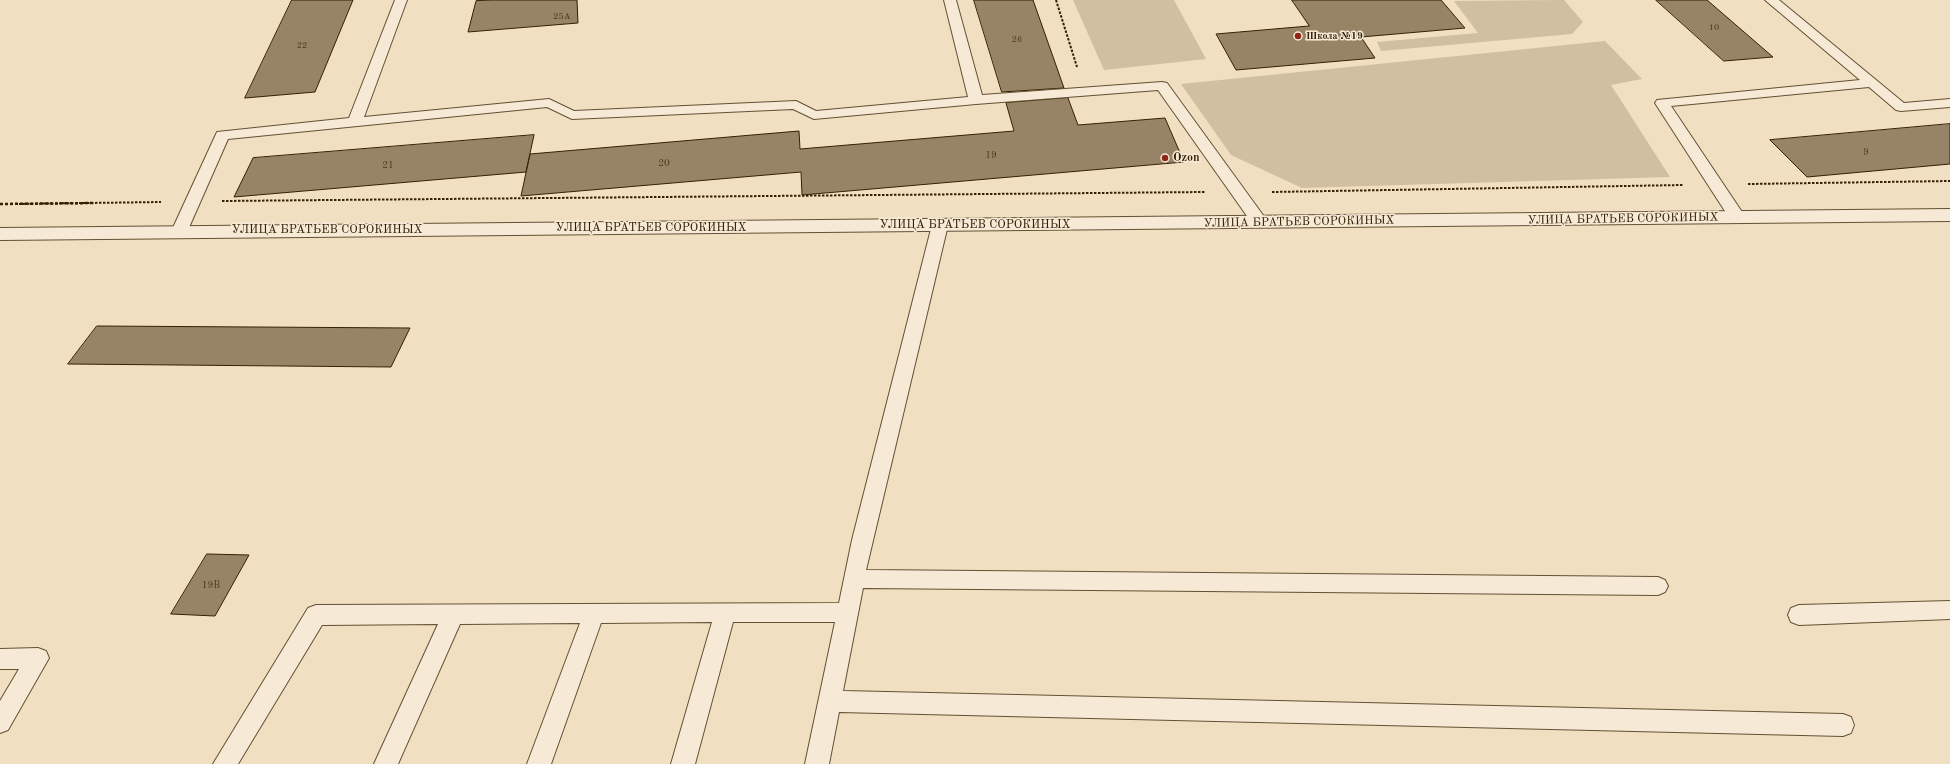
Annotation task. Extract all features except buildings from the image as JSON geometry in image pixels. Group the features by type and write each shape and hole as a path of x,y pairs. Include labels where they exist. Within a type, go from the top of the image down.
{"street":[{"name":"УЛИЦА БРАТЬЕВ СОРОКИНЫХ","path":"0,234 1950,215"}],"lane":[{"path":"355,122 402,0"},
{"path":"950,0 976,100"},
{"path":"1771,0 1902,107 1950,103"},
{"path":"1738,218 1662,103 1872,83"},
{"path":"179,232 222,135 549,103 572,116 796,105 814,115 976,100 1162,86 1260,222"},
{"path":"817,764 862,540 940,225"},
{"path":"854,579 1658,586"},
{"path":"1799,616 1950,610"},
{"path":"224,764 316,616 848,612"},
{"path":"539,764 594,613"},
{"path":"683,764 725,613"},
{"path":"386,764 453,615"},
{"path":"0,658 38,658 0,722"},
{"path":"830,701 1843,725"}],"path":[{"path":"1056,0 1078,72"},
{"path":"0,204 1238,192 1950,181"}],"shaded area":[{"path":"1073,0 1174,0 1206,59 1104,70"},
{"path":"1564,0 1583,22 1572,34 1381,51 1377,42 1478,33 1454,1"},
{"path":"1605,41 1642,79 1611,85 1670,177 1302,188 1231,155 1181,84"}],"place":[{"name":"Школа №19","path":"1298,36"},
{"name":"Ozon","path":"1165,158"}]}
